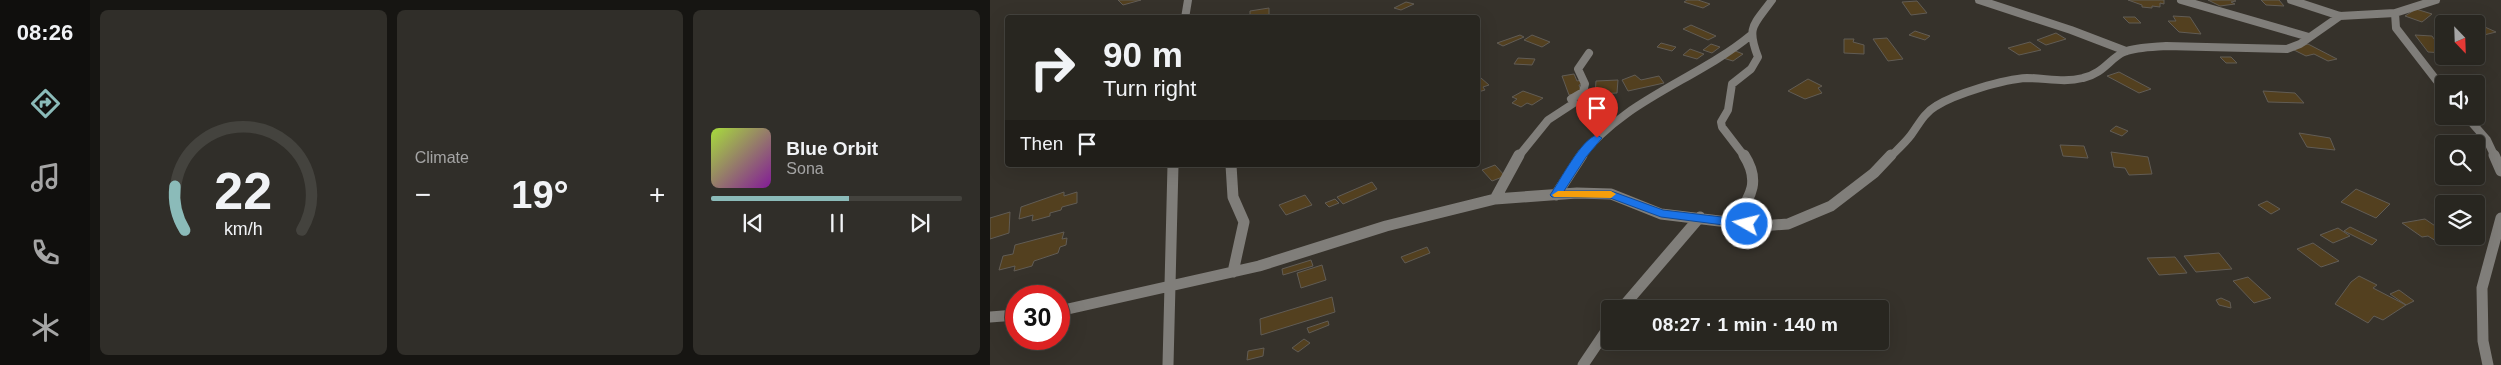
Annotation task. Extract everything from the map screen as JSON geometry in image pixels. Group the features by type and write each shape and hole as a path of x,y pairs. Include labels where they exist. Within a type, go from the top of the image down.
{"street":[{"path":"1186,15 1188,0"},
{"path":"1734,222 1749,199 1753,176 1747,158 1722,127 1721,122 1728,110 1732,84 1751,69 1758,57 1751,35 1752,28 1772,0"},
{"path":"1979,0 2055,25 2080,31 2126,51"},
{"path":"2181,0 2272,28 2309,37"},
{"path":"2291,0 2340,16 2395,12 2436,0"},
{"path":"2395,12 2396,28 2435,79"},
{"path":"1070,309 1260,266 1386,226 1495,199 1611,194 1661,214 1700,217 1761,226 1788,224 1831,206 1874,173 1911,135 1920,120 1935,106 1950,98 1975,89 2024,78 2072,81 2088,77 2106,68 2117,56 2126,51 2166,46 2278,50 2294,47 2340,16"},
{"path":"1556,195 1582,155 1597,138 1627,115 1702,70 1751,35"},
{"path":"1495,199 1519,155 1537,136 1548,120 1574,103 1571,99 1583,92 1585,84 1578,69 1589,53"},
{"path":"2474,125 2487,140 2501,171"},
{"path":"1168,365 1173,167"},
{"path":"1230,167 1233,197 1244,222 1233,272"},
{"path":"1629,300 1700,217"},
{"path":"2488,365 2483,341 2482,288 2501,218"},
{"path":"990,317 1005,315"},
{"path":"1583,365 1601,338"}],"building":[{"path":"1118,0 1141,0 1123,5"},
{"path":"1687,0 1698,0 1710,4 1703,8 1684,2"},
{"path":"2128,0 2164,0 2164,4 2160,3 2160,7 2142,7 2142,5"},
{"path":"2208,0 2236,1 2231,2 2235,4 2220,6"},
{"path":"2261,0 2279,0 2284,6 2266,5"},
{"path":"1917,1 1927,13 1911,15 1902,2"},
{"path":"1406,2 1414,4 1401,10 1394,8"},
{"path":"1269,8 1269,15 1250,15 1250,11"},
{"path":"2416,9 2432,14 2422,22 2405,16"},
{"path":"2173,16 2190,17 2201,34 2179,32 2168,21 2176,21"},
{"path":"2123,17 2135,17 2141,23 2129,23"},
{"path":"1691,25 1716,36 1708,40 1683,29"},
{"path":"2485,27 2496,32 2485,35"},
{"path":"1915,31 1930,36 1925,40 1909,35"},
{"path":"2056,33 2066,39 2046,45 2037,40"},
{"path":"1520,35 1524,37 1503,46 1497,43"},
{"path":"1532,35 1550,42 1542,47 1524,40"},
{"path":"2415,35 2432,36 2435,40 2435,52 2428,52"},
{"path":"1887,38 1903,59 1888,61 1873,39"},
{"path":"1844,39 1854,39 1853,42 1864,45 1864,54 1844,53"},
{"path":"2030,42 2041,50 2019,55 2008,48"},
{"path":"1661,43 1676,47 1672,51 1657,47"},
{"path":"1711,44 1720,47 1712,53 1703,50"},
{"path":"2308,44 2337,59 2328,61 2314,54 2306,56 2292,49"},
{"path":"1690,49 1704,54 1697,59 1683,55"},
{"path":"1733,50 1743,54 1733,61 1723,58"},
{"path":"2220,57 2231,57 2237,63 2226,63"},
{"path":"1518,58 1535,59 1532,65 1514,64"},
{"path":"2119,72 2151,89 2139,93 2107,76"},
{"path":"1574,74 1577,81 1581,80 1583,84 1579,85 1582,93 1569,95 1562,76"},
{"path":"1635,75 1641,80 1659,76 1664,83 1628,91 1622,80"},
{"path":"1480,78 1489,85 1483,87 1485,90 1480,91"},
{"path":"1808,79 1822,86 1818,88 1822,93 1805,99 1788,91"},
{"path":"1618,80 1617,93 1595,94 1596,81"},
{"path":"1523,91 1543,98 1532,105 1527,103 1521,107 1512,103 1517,99 1512,97"},
{"path":"2263,91 2295,93 2304,103 2268,102"},
{"path":"1614,97 1614,105 1591,106 1592,98"},
{"path":"2116,126 2128,131 2122,136 2110,131"},
{"path":"2299,133 2330,138 2335,150 2307,147"},
{"path":"2060,145 2084,146 2088,158 2063,156"},
{"path":"2111,152 2148,157 2152,174 2129,175 2125,168 2114,167"},
{"path":"1495,165 1505,176 1492,181 1482,170"},
{"path":"1372,182 1377,189 1343,204 1337,197"},
{"path":"2356,189 2390,204 2376,218 2341,202"},
{"path":"1064,192 1064,196 1077,192 1077,203 1062,207 1061,210 1050,213 1050,216 1032,221 1033,215 1019,219 1021,207"},
{"path":"1305,195 1312,205 1286,215 1279,205"},
{"path":"1335,199 1339,203 1329,207 1325,203"},
{"path":"2267,201 2280,209 2271,214 2258,205"},
{"path":"1010,212 1009,233 990,239 990,218"},
{"path":"2425,219 2435,226 2435,240 2428,236 2422,237 2402,223"},
{"path":"2350,227 2377,240 2372,245 2344,231"},
{"path":"2338,228 2350,236 2333,243 2320,235"},
{"path":"1064,232 1062,239 1067,238 1066,245 1060,247 1058,253 1034,261 1032,266 1014,271 1015,266 999,270 1003,256 1013,254 1015,245"},
{"path":"2313,243 2339,261 2321,267 2297,249"},
{"path":"1427,247 1430,253 1405,263 1401,257"},
{"path":"2219,253 2232,269 2196,272 2184,256"},
{"path":"2175,257 2187,273 2159,275 2147,258"},
{"path":"1311,260 1313,266 1283,275 1282,269"},
{"path":"1322,265 1326,280 1301,288 1297,273"},
{"path":"2359,276 2377,285 2373,288 2406,305 2383,320 2374,316 2368,323 2335,304 2351,282"},
{"path":"2248,277 2271,298 2254,303 2233,281"},
{"path":"2399,290 2414,301 2406,305 2390,294"},
{"path":"1332,297 1335,312 1261,335 1260,319"},
{"path":"2221,298 2230,302 2231,308 2219,305 2216,300"},
{"path":"1328,321 1329,325 1309,333 1307,328"},
{"path":"1304,339 1310,343 1298,352 1292,348"},
{"path":"1264,348 1263,356 1247,360 1248,351"}],"slow traffic":[{"path":"1558,195 1577,193 1611,194"}],"route":[{"path":"1597,138 1582,155 1556,195 1577,193 1611,194 1661,214 1700,217 1747,224"}]}
